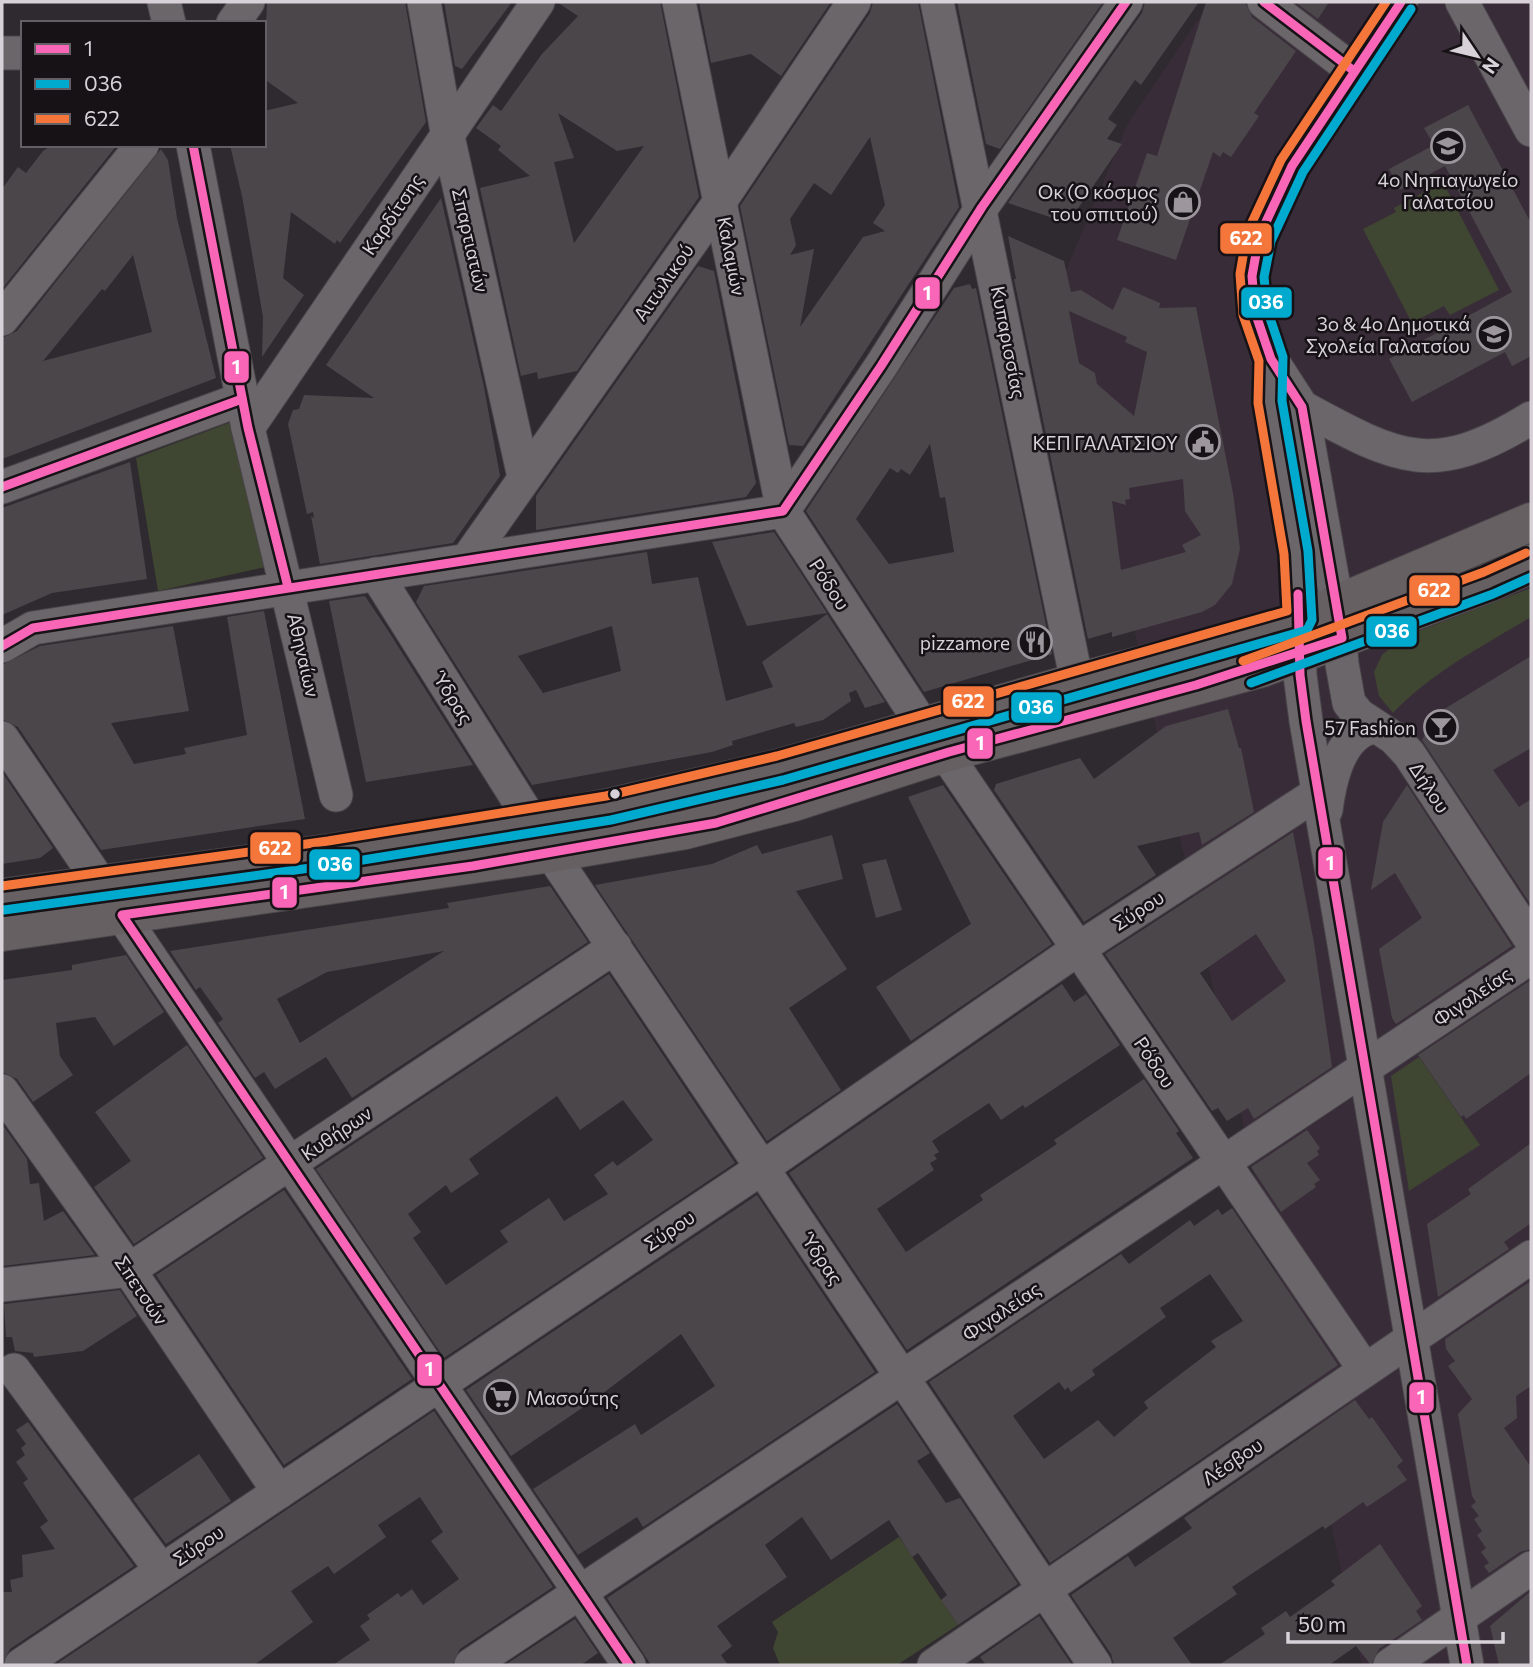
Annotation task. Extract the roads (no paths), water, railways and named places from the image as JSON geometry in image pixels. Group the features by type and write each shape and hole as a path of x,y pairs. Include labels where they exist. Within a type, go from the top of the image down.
{"main road":[{"path":"934,740 1262,668 1300,637 1340,621 1531,522"},
{"path":"1340,621 1489,583 1531,564"},
{"path":"2,932 112,900 541,837 685,830 794,802 934,740 1077,682 1250,637 1300,637"},
{"path":"2,898 112,900"}],"street":[{"path":"164,2 169,21"},
{"path":"234,21 248,2"},
{"name":"Σπαρτιατών","path":"424,2 447,132 524,477"},
{"name":"Καρδίτσης","path":"245,414 538,2"},
{"name":"Καλαμών","path":"679,2 722,200 783,511"},
{"name":"Αιτωλικού","path":"467,560 722,200 854,2"},
{"name":"Κυπαρισσίας","path":"937,2 982,207 1077,682"},
{"path":"2,646 33,628 783,511 881,366 982,207 1126,2"},
{"path":"1264,2 1354,71"},
{"path":"1401,2 1292,166 1259,237 1252,276 1255,312 1271,359 1302,407 1351,434 1398,453 1435,456 1461,454 1492,442 1531,418"},
{"path":"1462,2 1531,130"},
{"path":"2,53 21,53"},
{"path":"2,319 140,147"},
{"name":"Αθηναίων","path":"193,147 245,414 336,795"},
{"path":"1271,359 1270,402 1296,553 1306,721 1467,1665"},
{"name":"Δήλου","path":"1302,407 1340,621 1342,664 1349,704 1373,727 1394,738 1409,754 1531,940"},
{"path":"2,487 245,414"},
{"name":"Ρόδου","path":"783,511 934,740 1366,1370"},
{"name":"Ύδρας","path":"376,574 541,837 1095,1665"},
{"path":"1325,835 1326,807 1340,758 1348,741 1361,730 1373,727"},
{"path":"2,738 629,1665"},
{"name":"Σύρου","path":"21,1665 762,1168 1078,949 1318,793"},
{"name":"Κυθήρων","path":"2,1285 129,1270 615,947"},
{"name":"Φιγαλείας","path":"471,1665 1531,957"},
{"name":"Σπετσών","path":"2,1091 129,1270 279,1492"},
{"name":"Λέσβου","path":"934,1665 1531,1257"},
{"path":"14,1370 161,1570"},
{"path":"1390,1665 1531,1568"}],"place":[{"name":"4ο Νηπιαγωγείο Γαλατσίου","path":"1448,146"},
{"name":"Οκ (Ο κόσμος του σπιτιού)","path":"1183,202"},
{"name":"3ο & 4ο Δημοτικά Σχολεία Γαλατσίου","path":"1494,334"},
{"name":"ΚΕΠ ΓΑΛΑΤΣΙΟΥ","path":"1203,442"},
{"name":"pizzamore","path":"1035,642"},
{"name":"57 Fashion","path":"1441,727"},
{"name":"Μασούτης","path":"501,1397"}]}
